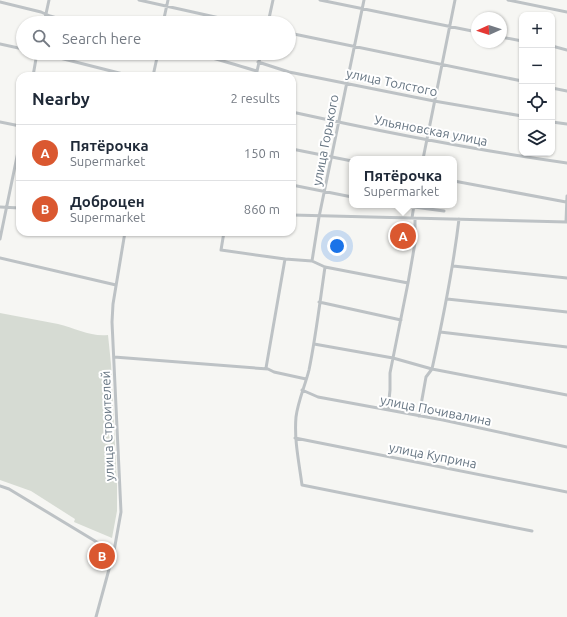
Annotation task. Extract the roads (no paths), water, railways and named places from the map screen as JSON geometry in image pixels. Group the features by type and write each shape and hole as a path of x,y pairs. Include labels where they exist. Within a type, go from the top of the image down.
{"street":[{"path":"46,14 49,0"},
{"path":"139,0 211,16"},
{"path":"164,16 168,0"},
{"path":"270,16 273,0"},
{"path":"320,0 471,31"},
{"name":"улица Горького","path":"312,261 319,217 364,0"},
{"path":"424,156 455,0"},
{"path":"508,0 567,12"},
{"path":"0,2 50,16"},
{"path":"296,34 519,80"},
{"path":"507,37 519,40"},
{"path":"0,44 16,47"},
{"path":"555,47 567,50"},
{"path":"34,72 36,60"},
{"path":"68,60 115,72"},
{"path":"154,72 156,60"},
{"path":"216,60 257,71 258,62"},
{"name":"улица Толстого","path":"258,62 289,72"},
{"name":"улица Толстого","path":"296,73 434,101 519,115"},
{"path":"555,89 567,91"},
{"name":"Ульяновская улица","path":"296,113 503,154 567,162"},
{"path":"0,122 16,125"},
{"path":"555,122 567,124"},
{"path":"296,151 349,160"},
{"path":"0,239 16,161"},
{"path":"457,182 566,202"},
{"path":"296,186 349,196"},
{"path":"296,215 566,222 567,196"},
{"path":"0,207 16,208"},
{"path":"388,410 390,373 408,283 414,243 414,208"},
{"path":"426,208 444,211"},
{"path":"419,416 426,377 432,369 447,299 459,220"},
{"name":"улица Строителей","path":"96,617 114,551 121,512 112,322 116,285 125,236"},
{"path":"223,236 221,250 285,259 312,261 325,267 408,283"},
{"path":"0,258 116,285"},
{"path":"266,368 285,259"},
{"path":"453,266 567,278"},
{"path":"325,267 314,344 296,416 296,438 302,485 532,531"},
{"path":"447,299 567,312"},
{"path":"319,302 401,320"},
{"path":"440,332 567,347"},
{"path":"314,344 393,358 432,369 567,395"},
{"path":"114,357 266,368 274,372 306,379"},
{"name":"улица Почивалина","path":"302,390 318,397 419,416 567,447"},
{"name":"улица Куприна","path":"296,438 567,492"},
{"path":"0,486 9,489 114,551"}],"place":[{"name":"Пятёрочка","path":"403,236"},
{"name":"Доброцен","path":"102,556"}]}
